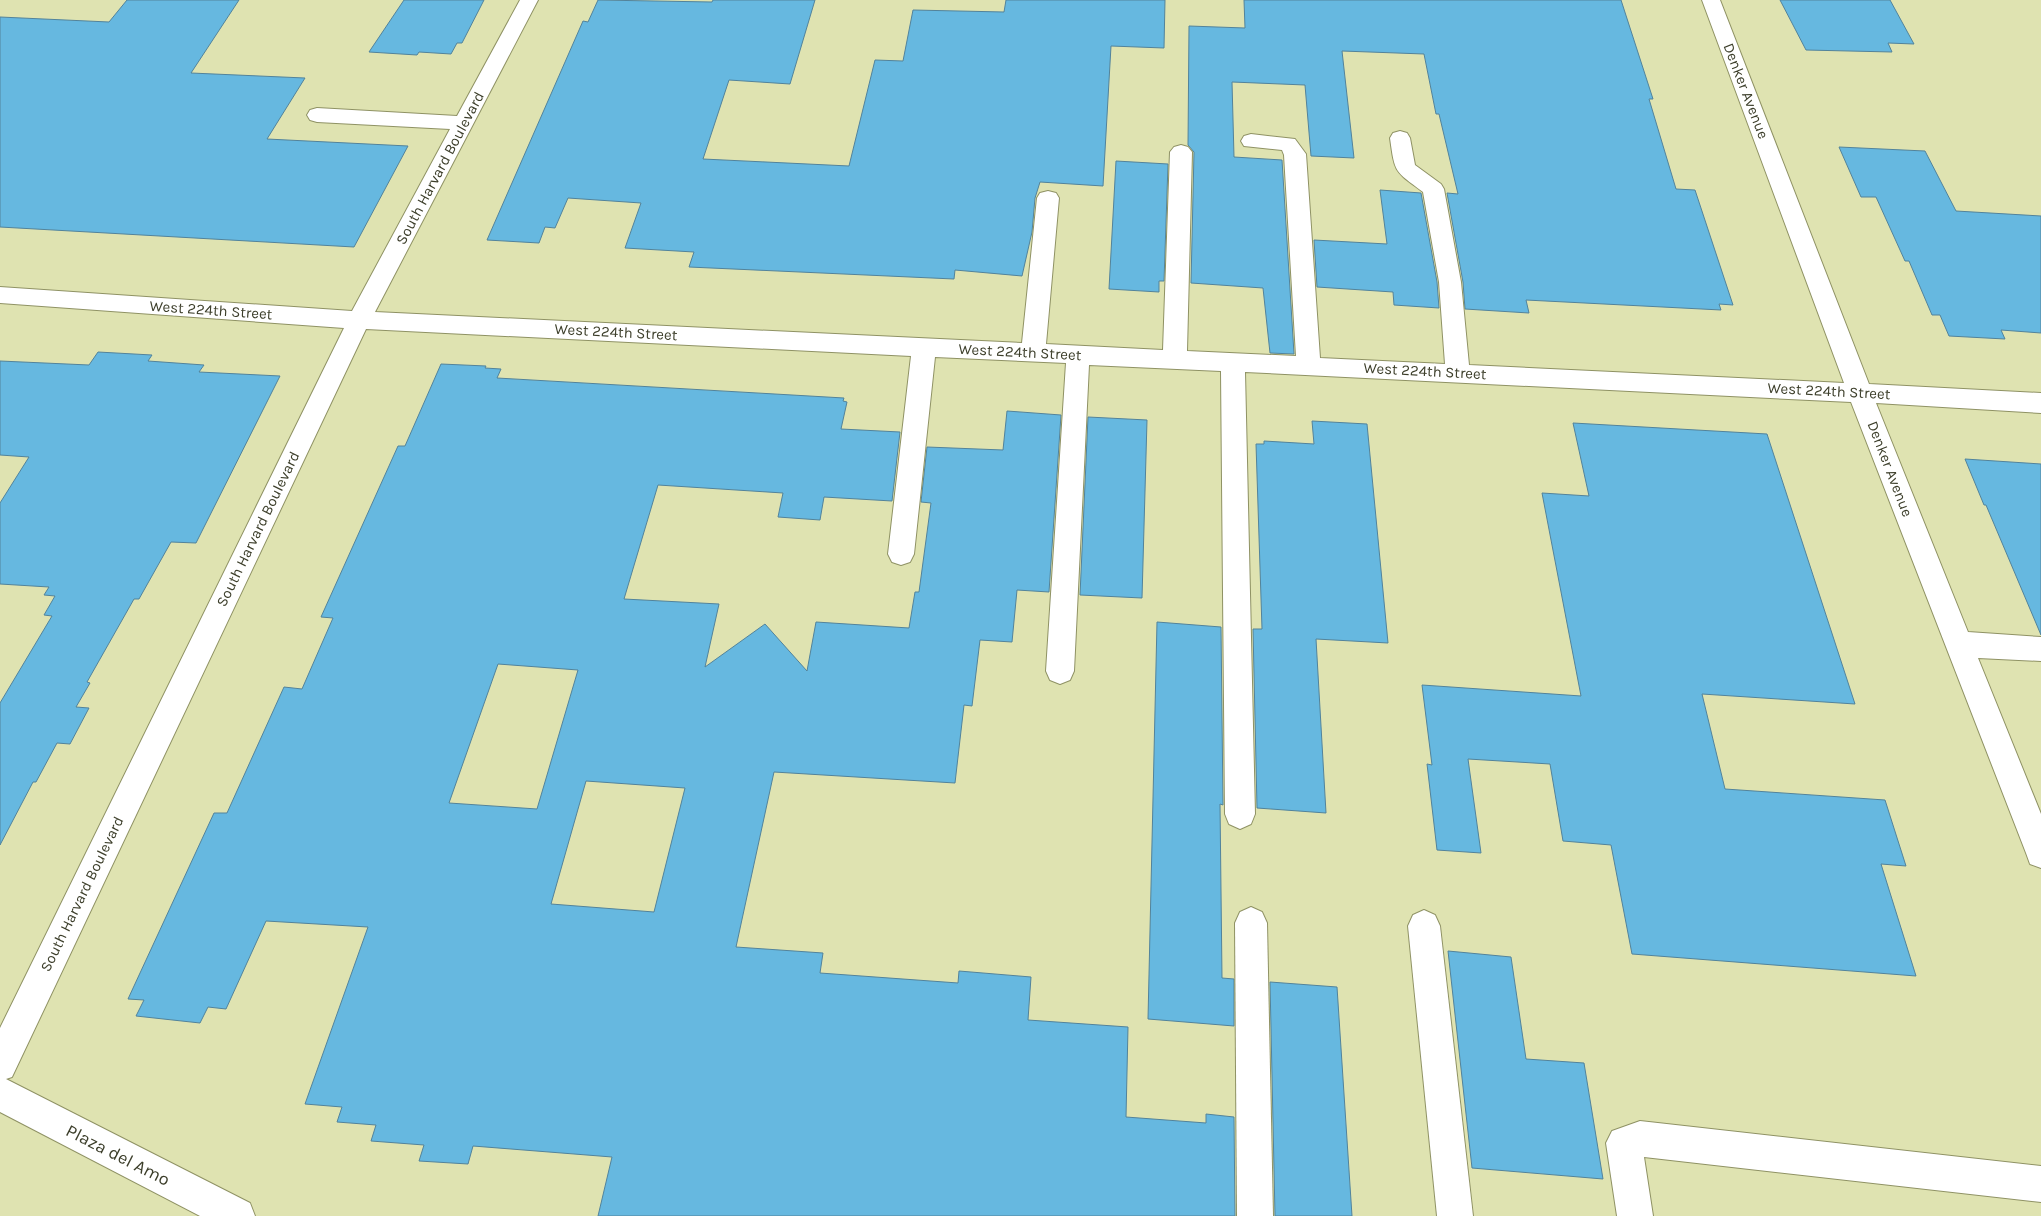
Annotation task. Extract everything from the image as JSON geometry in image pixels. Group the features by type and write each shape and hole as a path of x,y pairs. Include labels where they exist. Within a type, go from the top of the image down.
{"street":[{"name":"South Harvard Boulevard","path":"0,1065 359,320 529,0"},
{"name":"Denker Avenue","path":"1711,0 1860,393 2041,853"},
{"path":"317,115 463,124"},
{"path":"1400,138 1405,168 1433,189 1450,282 1458,373"},
{"path":"1251,141 1288,144 1295,154 1309,366"},
{"path":"1175,360 1181,152"},
{"path":"1033,353 1048,198"},
{"name":"West 224th Street","path":"0,295 359,320 2041,403"},
{"path":"901,554 924,347"},
{"path":"1060,671 1078,355"},
{"path":"1232,362 1240,814"},
{"path":"1958,644 2041,649"},
{"path":"1251,923 1255,1216"},
{"path":"1424,926 1456,1216"},
{"name":"Plaza del Amo","path":"0,1094 237,1216"},
{"path":"1636,1216 1624,1143 1640,1139 2041,1184"}],"building":[{"path":"127,0 239,0 191,73 305,78 267,139 408,146 354,247 0,227 0,17 109,22"},
{"path":"404,0 484,0 462,43 457,43 451,54 419,52 417,55 369,52"},
{"path":"598,0 712,2 713,0 815,0 790,84 729,80 703,159 849,166 875,60 903,61 913,10 1004,12 1006,0 1165,0 1164,48 1111,46 1103,186 1040,182 1035,198 1032,232 1022,276 955,270 954,279 689,267 694,252 625,248 641,203 568,198 555,228 545,227 539,243 487,240 583,21 588,22"},
{"path":"1244,0 1621,0 1653,99 1649,99 1676,189 1695,190 1733,305 1719,304 1721,310 1526,300 1529,313 1465,309 1463,282 1447,193 1458,194 1439,114 1436,114 1424,54 1342,51 1354,158 1311,156 1305,85 1232,82 1234,157 1282,160 1294,354 1270,353 1263,288 1191,283 1194,152 1188,145 1189,26 1245,28"},
{"path":"1780,0 1890,0 1914,44 1888,43 1892,52 1806,50"},
{"path":"1839,147 1925,151 1956,211 2041,216 2041,333 2001,330 2005,339 1949,336 1940,315 1932,315 1909,261 1905,261 1876,197 1861,197"},
{"path":"1116,161 1168,164 1164,281 1159,281 1159,292 1109,289"},
{"path":"1380,190 1421,193 1437,282 1439,308 1394,305 1393,292 1317,287 1314,240 1387,244"},
{"path":"98,352 152,355 148,361 204,365 199,372 280,376 196,543 171,542 139,599 134,599 87,682 90,683 76,707 89,708 70,744 57,743 36,782 33,782 0,845 0,703 52,616 44,615 55,596 44,595 49,587 0,584 0,503 29,457 0,455 0,361 89,365"},
{"path":"441,364 486,366 485,368 501,369 497,378 844,398 843,401 847,402 841,429 900,432 892,501 824,497 820,520 778,517 783,493 658,485 624,599 719,604 705,667 765,624 807,671 816,622 909,628 915,592 919,592 931,503 921,502 927,447 1003,450 1007,411 1061,415 1049,592 1017,590 1012,642 980,640 972,706 964,705 955,783 774,772 736,947 823,953 820,973 958,983 959,971 1031,977 1028,1020 1128,1027 1126,1117 1206,1123 1206,1114 1234,1117 1235,1216 598,1216 612,1157 473,1146 468,1164 419,1161 424,1145 371,1141 376,1125 337,1122 342,1107 305,1104 368,927 266,921 226,1009 208,1007 200,1023 136,1016 144,1000 128,999 214,813 227,813 284,687 302,689 333,618 321,617 398,446 405,446","holes":["498,664 578,670 537,809 449,803","586,781 685,788 654,912 551,904"]},
{"path":"1088,417 1147,420 1142,598 1080,595"},
{"path":"1312,421 1367,424 1388,643 1316,639 1326,813 1257,808 1253,629 1262,629 1256,444 1264,444 1264,441 1314,444"},
{"path":"1573,423 1767,434 1855,704 1702,694 1725,789 1885,800 1906,866 1881,864 1916,976 1632,954 1611,845 1563,841 1550,764 1468,759 1481,853 1437,850 1427,764 1432,765 1422,685 1581,696 1542,493 1589,496"},
{"path":"1965,459 2041,464 2041,635 1986,505 1984,505"},
{"path":"1157,622 1221,627 1223,805 1220,804 1222,978 1234,979 1234,1026 1148,1019"},
{"path":"1448,951 1511,957 1526,1059 1584,1063 1603,1179 1472,1168"},
{"path":"1270,982 1337,987 1352,1216 1275,1216"}]}
